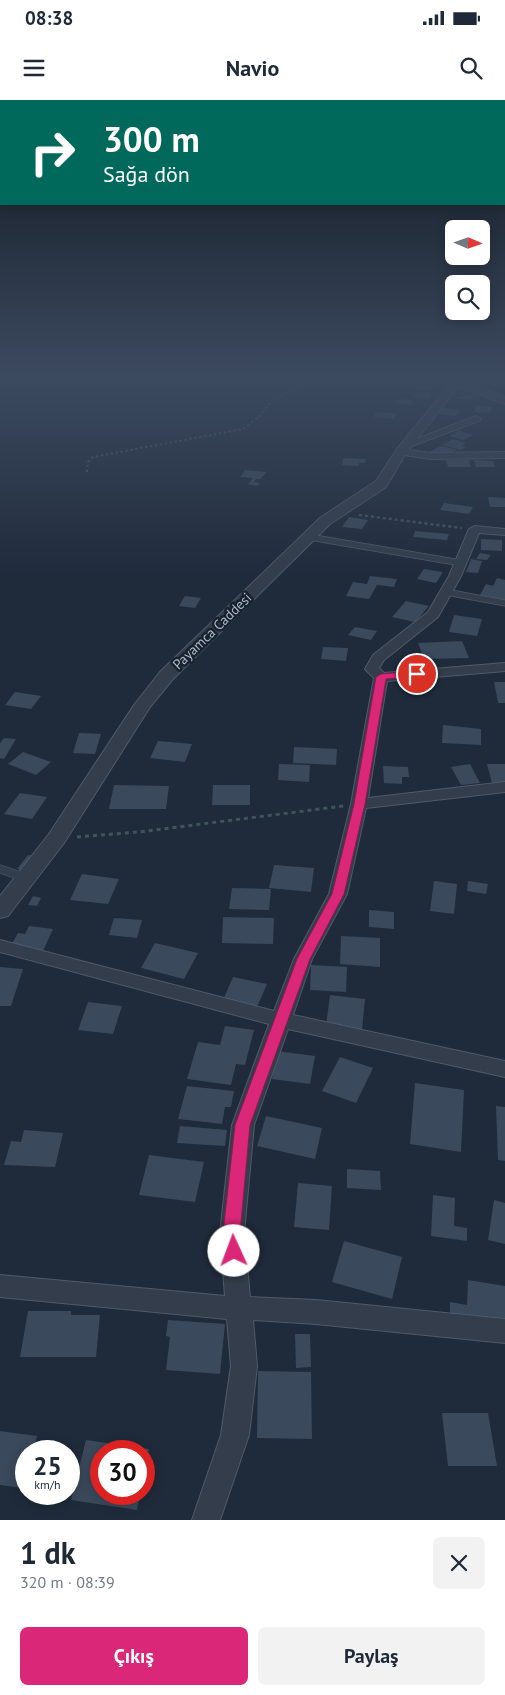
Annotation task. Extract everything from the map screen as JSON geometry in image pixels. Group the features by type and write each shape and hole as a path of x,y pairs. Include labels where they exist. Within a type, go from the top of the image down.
{"street":[{"path":"403,448 407,446"},
{"path":"403,448 431,456 505,455"},
{"name":"Payamca Caddesi","path":"0,911 57,838 143,705 166,676 326,521 380,484 403,448"},
{"path":"505,532 474,529 461,563 434,614 378,658 372,669 381,677 505,667"},
{"path":"206,1520 235,1435 244,1366 232,1233 243,1125 303,959 338,894 359,804 381,677"},
{"path":"359,804 505,787"},
{"path":"0,946 281,1020 505,1069"},
{"path":"0,1286 196,1306 316,1312 505,1331"}],"lane":[{"path":"309,537 461,563"},
{"path":"446,592 505,603"},
{"path":"0,869 26,878"}],"path":[{"path":"87,472 88,462 93,457 151,446"},
{"path":"338,513 474,529"},
{"path":"57,838 138,832 359,804"}],"building":[{"path":"440,446 458,450 442,456 429,452"},
{"path":"447,446 466,447 461,450"},
{"path":"343,458 366,459 365,463 359,463 359,466 342,465"},
{"path":"446,460 469,460 471,467 448,467"},
{"path":"474,460 493,461 495,467 476,467"},
{"path":"245,470 267,472 260,479 256,479 254,482 260,483 257,486 248,484 253,478 240,477"},
{"path":"488,497 505,498 505,507 490,507"},
{"path":"444,503 473,507 469,514 440,510"},
{"path":"349,517 368,520 362,529 342,527"},
{"path":"415,531 449,534 447,540 413,537"},
{"path":"481,539 502,540 502,551 481,550"},
{"path":"480,553 491,555 487,560 476,559"},
{"path":"471,559 482,561 478,573 466,572"},
{"path":"424,569 443,572 436,583 417,579"},
{"path":"370,576 397,579 394,587 377,585 369,599 346,596 353,582 367,584"},
{"path":"497,578 505,580 505,600 480,595 486,584 493,586"},
{"path":"185,596 201,598 195,608 179,606"},
{"path":"406,601 429,606 415,622 392,617"},
{"path":"454,615 482,619 477,636 449,632"},
{"path":"355,627 377,631 371,640 348,635"},
{"path":"462,641 469,658 424,659 418,643"},
{"path":"323,647 348,648 346,661 321,659"},
{"path":"494,682 505,682 505,703 498,703"},
{"path":"15,692 41,696 31,709 5,705"},
{"path":"443,725 481,729 481,745 442,743"},
{"path":"79,733 101,734 95,754 73,753"},
{"path":"4,738 16,739 4,759 0,758 0,743"},
{"path":"158,741 192,744 185,762 150,758"},
{"path":"294,747 337,749 336,765 293,763"},
{"path":"23,752 51,762 36,775 8,764"},
{"path":"279,764 310,765 309,782 278,780"},
{"path":"470,764 480,783 461,785 451,767"},
{"path":"487,764 505,764 505,783 492,783"},
{"path":"383,766 408,767 409,777 402,777 402,784 384,783"},
{"path":"114,785 169,786 166,809 109,809"},
{"path":"213,785 250,785 250,805 212,805"},
{"path":"20,793 47,797 32,819 4,814"},
{"path":"28,855 37,856 27,871 17,869"},
{"path":"274,865 314,868 311,892 269,888"},
{"path":"82,874 119,879 108,904 70,900"},
{"path":"434,881 457,884 454,914 430,911"},
{"path":"468,881 488,884 486,894 467,891"},
{"path":"232,888 271,889 269,910 229,909"},
{"path":"33,896 41,898 37,906 28,905"},
{"path":"369,910 394,912 394,929 369,927"},
{"path":"223,917 274,918 273,944 222,943"},
{"path":"114,918 142,920 137,938 109,935"},
{"path":"29,926 53,929 43,951 10,947 18,933 25,934"},
{"path":"341,936 380,938 380,967 340,964"},
{"path":"155,943 198,953 184,979 141,968"},
{"path":"311,965 347,967 346,992 310,990"},
{"path":"0,967 23,969 11,1006 0,1006"},
{"path":"233,977 267,984 257,1007 223,1000"},
{"path":"330,995 365,999 362,1030 326,1026"},
{"path":"88,1002 122,1006 113,1034 78,1030"},
{"path":"225,1026 254,1030 245,1065 236,1064 231,1085 187,1079 198,1042 220,1045"},
{"path":"277,1051 315,1056 310,1084 272,1079"},
{"path":"340,1057 373,1068 356,1103 322,1091"},
{"path":"415,1083 464,1090 461,1152 410,1144"},
{"path":"187,1086 234,1091 231,1107 225,1107 222,1124 178,1119"},
{"path":"496,1106 505,1107 505,1161 498,1160"},
{"path":"266,1116 322,1128 315,1159 257,1146"},
{"path":"180,1126 227,1130 225,1146 177,1143"},
{"path":"24,1130 63,1133 55,1167 4,1165 11,1141 21,1142"},
{"path":"149,1155 204,1162 195,1202 139,1195"},
{"path":"347,1169 380,1171 381,1190 347,1188"},
{"path":"298,1183 332,1186 329,1230 294,1227"},
{"path":"433,1195 455,1198 454,1226 467,1228 467,1241 431,1236"},
{"path":"494,1200 505,1203 505,1244 488,1240"},
{"path":"344,1241 402,1257 392,1299 332,1282"},
{"path":"468,1280 505,1286 505,1323 450,1314 450,1302 467,1305"},
{"path":"28,1311 71,1311 71,1315 100,1315 96,1357 20,1357"},
{"path":"168,1320 225,1324 220,1374 166,1370 170,1337 166,1336"},
{"path":"295,1334 310,1334 311,1367 296,1368"},
{"path":"258,1371 311,1372 312,1439 257,1438"},
{"path":"442,1413 488,1413 497,1466 448,1466"},
{"path":"0,1431 37,1436 36,1440 15,1440 15,1487 0,1485"},
{"path":"86,1440 90,1441 90,1503 80,1501 80,1464"},
{"path":"104,1505 138,1505 137,1510"}],"route":[{"path":"234,1251 232,1233 243,1125 303,959 338,894 359,804 381,677 417,674"}]}
